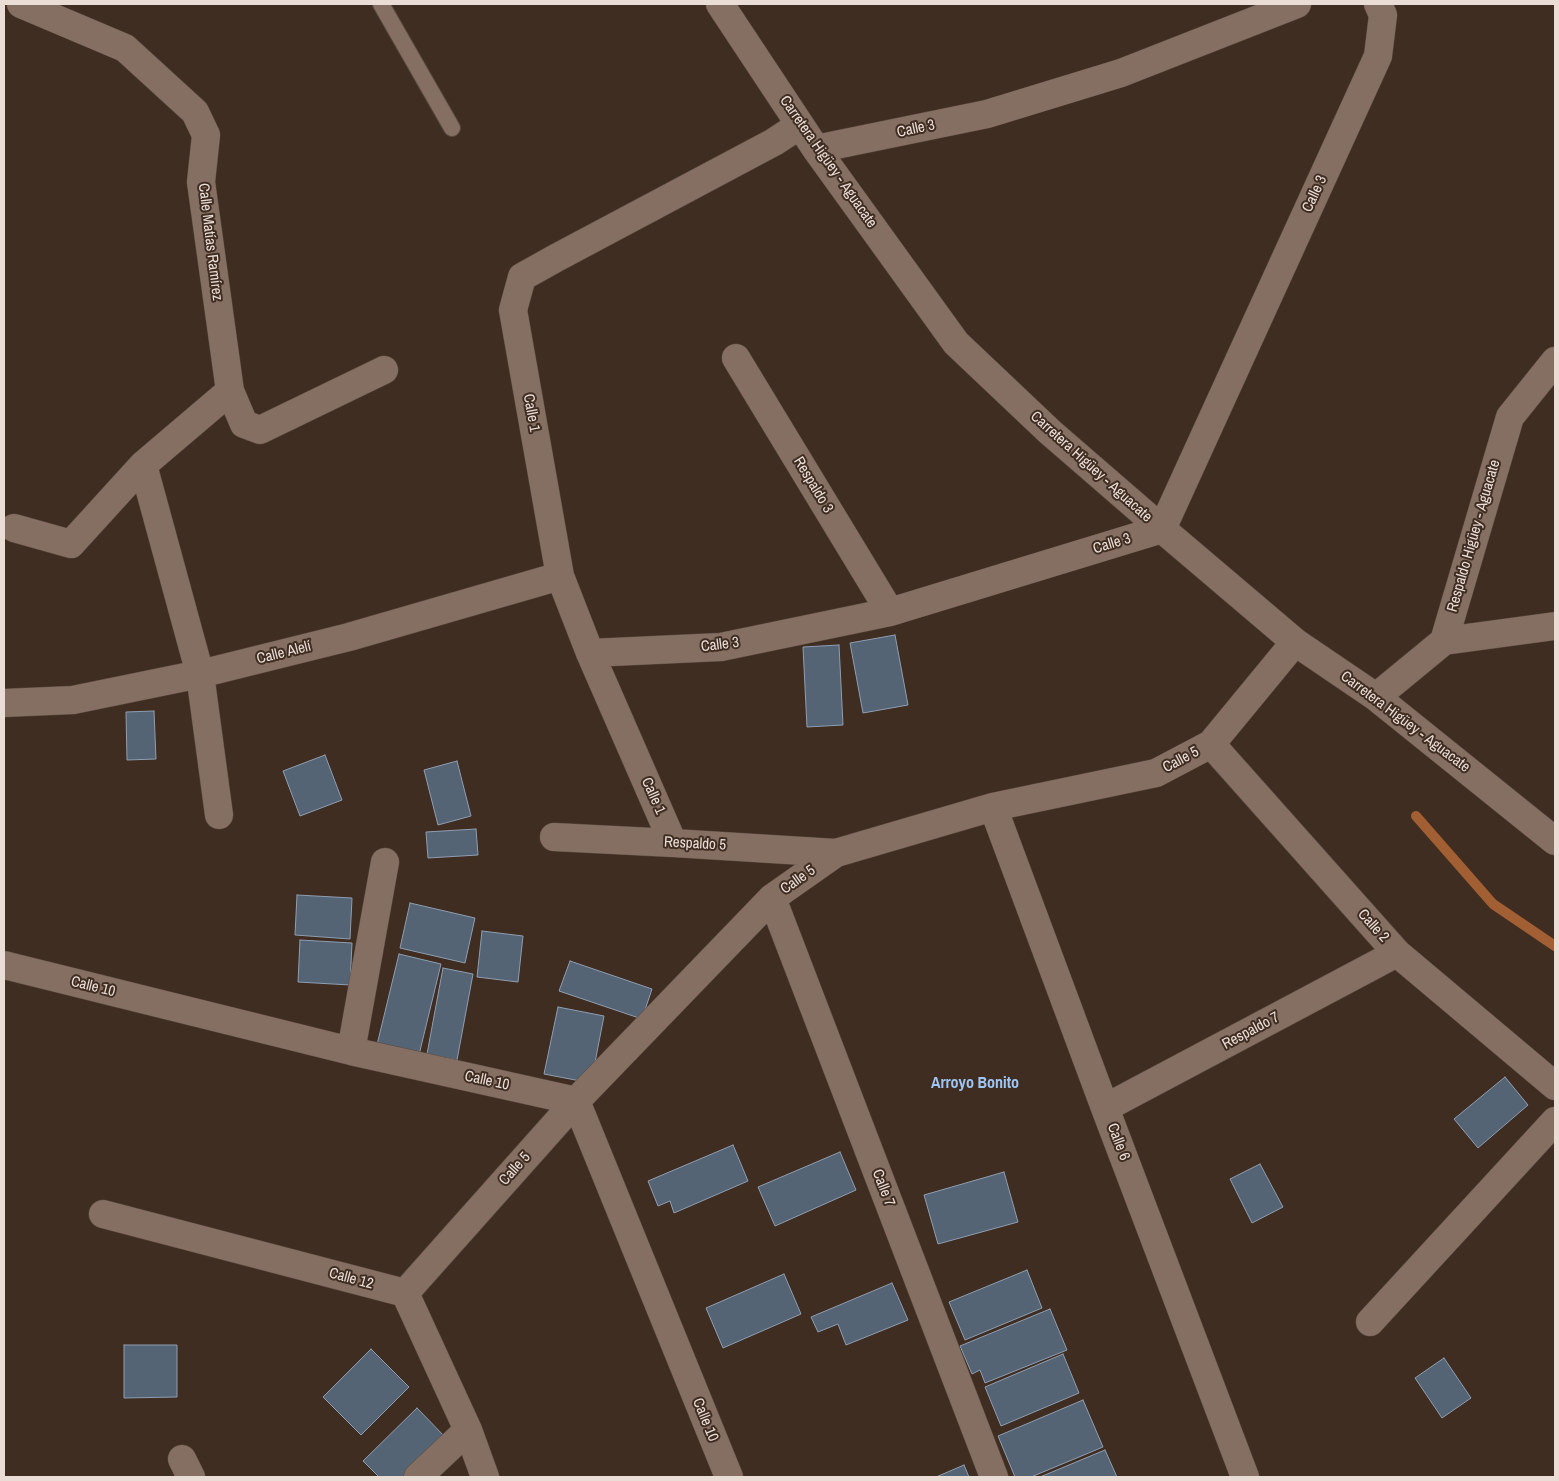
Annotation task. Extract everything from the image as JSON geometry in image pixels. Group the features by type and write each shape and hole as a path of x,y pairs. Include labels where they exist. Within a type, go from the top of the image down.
{"street":[{"name":"Calle Matías Ramírez","path":"21,4 124,48 195,112 206,135 201,182 230,391 244,424 260,430 384,370"},
{"name":"Carretera Higüey - Aguacate","path":"720,4 816,149 956,343 1050,432 1295,642 1376,697 1555,841"},
{"name":"Calle 3","path":"816,149 987,114 1121,74 1297,4"},
{"name":"Calle 3","path":"590,653 722,646 890,612 1162,529 1378,56 1383,15 1378,4"},
{"name":"Calle 1","path":"673,843 590,653 560,576 513,310 522,277 774,142 800,125"},
{"name":"Respaldo 3","path":"736,358 890,612"},
{"name":"Respaldo Higüey - Aguacate","path":"1444,641 1510,417 1555,361"},
{"path":"14,528 71,544 143,465 230,391"},
{"path":"143,465 200,674 219,815"},
{"name":"Calle Alelí","path":"4,704 72,700 200,674 349,637 560,576"},
{"path":"1376,697 1444,641 1555,626"},
{"name":"Calle 5","path":"405,1293 576,1101 772,898 836,853 993,807 1156,774 1211,744 1295,642"},
{"name":"Calle 2","path":"1211,744 1396,953 1555,1086"},
{"name":"Calle 6","path":"993,807 1245,1477"},
{"name":"Respaldo 5","path":"554,837 836,853"},
{"path":"351,1051 384,862"},
{"name":"Calle 7","path":"772,898 994,1477"},
{"name":"Respaldo 7","path":"1105,1108 1396,953"},
{"name":"Calle 10","path":"4,965 351,1051 576,1101 729,1477"},
{"path":"1370,1322 1555,1122"},
{"name":"Calle 12","path":"103,1214 405,1293"},
{"path":"405,1293 468,1430 486,1477"},
{"path":"418,1477 468,1430"}],"lane":[{"path":"381,4 452,128"}],"building":[{"path":"895,635 908,705 863,713 850,643"},
{"path":"839,645 843,725 807,727 803,647"},
{"path":"154,711 156,759 127,760 126,712"},
{"path":"325,755 342,800 300,816 283,771"},
{"path":"457,761 471,816 438,825 424,770"},
{"path":"476,829 478,855 428,858 426,832"},
{"path":"297,895 352,898 350,939 295,935"},
{"path":"410,903 475,918 465,963 400,948"},
{"path":"482,931 523,936 518,982 477,977"},
{"path":"300,940 352,943 350,985 298,982"},
{"path":"399,954 441,964 418,1059 376,1049"},
{"path":"570,961 652,989 642,1019 559,991"},
{"path":"443,968 473,974 457,1060 427,1054"},
{"path":"558,1007 604,1016 591,1083 544,1074"},
{"path":"1505,1077 1528,1105 1478,1148 1454,1119"},
{"path":"733,1145 748,1181 674,1213 670,1201 658,1206 648,1181"},
{"path":"840,1152 856,1190 775,1226 758,1187"},
{"path":"1260,1164 1283,1207 1252,1223 1230,1179"},
{"path":"1004,1172 1018,1222 938,1244 924,1195"},
{"path":"1027,1270 1042,1308 965,1340 949,1302"},
{"path":"784,1274 801,1314 723,1348 706,1308"},
{"path":"892,1283 908,1320 846,1345 838,1324 818,1332 811,1317"},
{"path":"1050,1309 1067,1350 985,1383 980,1370 972,1374 960,1346"},
{"path":"124,1345 177,1345 177,1397 124,1398"},
{"path":"371,1349 409,1387 361,1435 323,1397"},
{"path":"1063,1354 1079,1393 1001,1426 985,1387"},
{"path":"1444,1358 1471,1398 1442,1418 1415,1378"},
{"path":"1083,1400 1103,1447 1031,1477 1015,1477 998,1436"},
{"path":"417,1408 447,1439 407,1477 379,1477 363,1461"},
{"path":"1105,1450 1117,1477 1040,1477"},
{"path":"964,1465 969,1477 936,1477"}],"waterway":[{"path":"1416,816 1493,904 1555,946"}],"district":[{"name":"Arroyo Bonito","path":"975,1084"}]}
